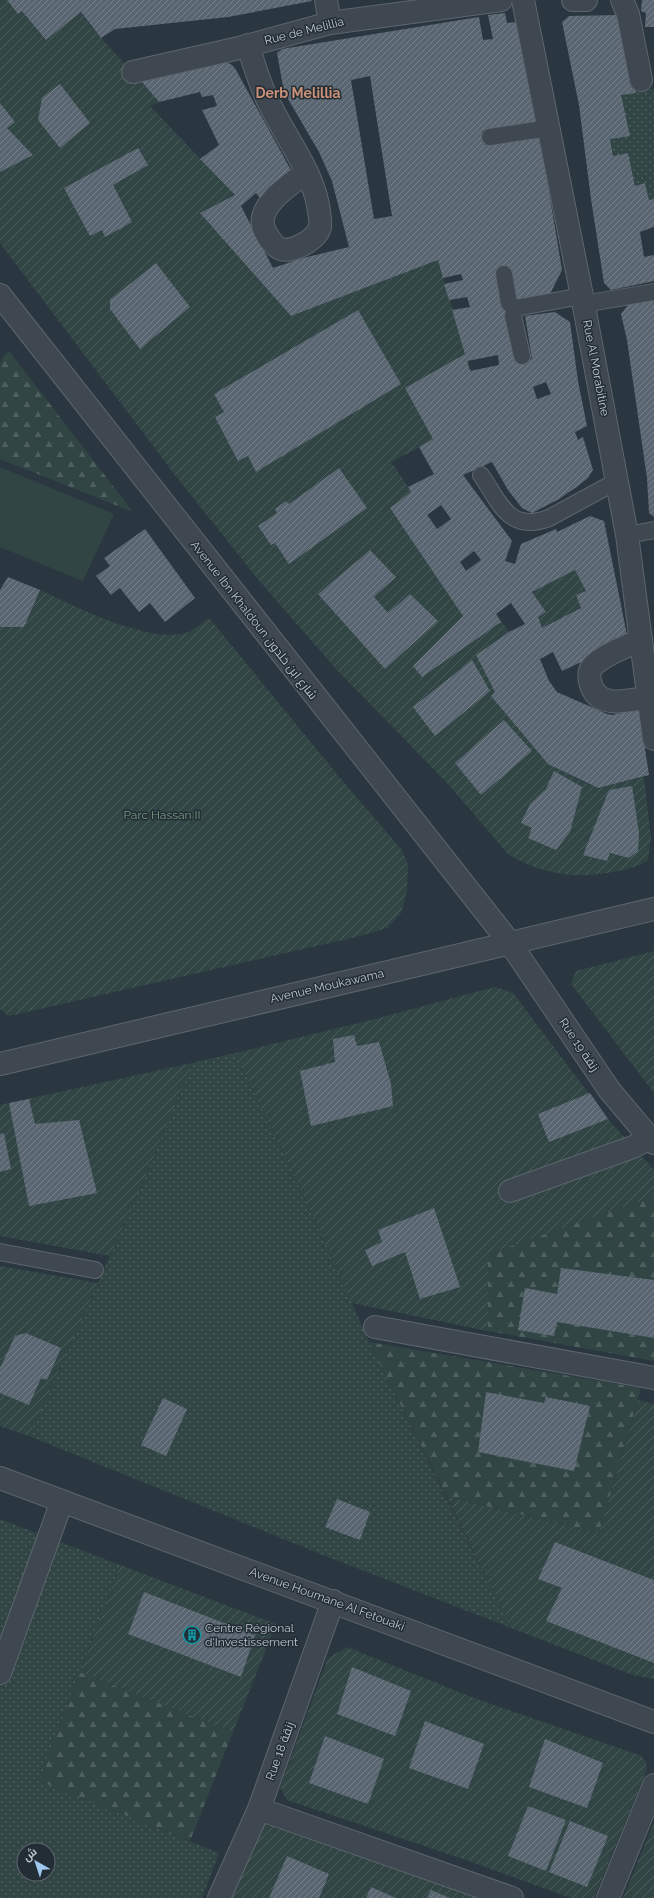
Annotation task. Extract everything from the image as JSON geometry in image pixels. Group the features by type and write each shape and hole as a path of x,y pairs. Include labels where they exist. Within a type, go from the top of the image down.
{"street":[{"path":"326,0 330,23"},
{"name":"Rue de Melillia","path":"133,72 248,45 330,23 501,0"},
{"name":"Rue Al Morabitine","path":"523,0 583,300 647,639 649,697 654,739"},
{"path":"573,0 586,0"},
{"path":"622,0 628,14 642,80"},
{"path":"248,45 269,104 307,172"},
{"name":"Avenue Ibn Khaldoun شارع ابن خلدون","path":"0,295 510,943"},
{"path":"647,639 608,656 592,668 588,678 592,689 601,697 611,702 649,697"},
{"name":"Avenue Moukawama","path":"0,1064 654,909"},
{"name":"Rue 19 زنقة","path":"510,943 610,1091 652,1140"},
{"path":"510,1191 652,1140"},
{"path":"375,1328 654,1378"},
{"name":"Avenue Houmane Al Fetouaki","path":"0,1478 654,1722"},
{"path":"0,1673 62,1501"},
{"name":"Rue 18 زنقة","path":"219,1898 259,1809 333,1601"},
{"path":"608,1898 654,1785"},
{"path":"259,1809 512,1898"}],"lane":[{"path":"490,137 549,128"},
{"path":"504,274 509,303 515,308 654,292"},
{"path":"515,308 513,316 522,356"},
{"path":"481,475 510,517 523,523 539,522 549,518 617,481"},
{"path":"627,535 654,530"},
{"path":"0,1252 95,1270"}],"green space":[{"path":"0,0 71,0 94,30 159,102 150,106 235,195 201,213 291,316 438,260 484,414 391,462 509,632 476,655 495,692 491,696 548,763 581,781 598,788 644,777 651,838 648,860 633,868 592,875 577,875 563,874 534,867 507,853 449,785 336,669 256,577 175,475 0,243"},
{"path":"654,89 654,199 649,200 645,183 635,186 628,153 613,156 610,139 621,95"},
{"path":"9,351 133,512 0,459 0,364 3,357"},
{"path":"0,467 114,514 83,581 0,547"},
{"path":"575,570 586,591 576,595 581,608 542,628 538,617 546,612 532,592"},
{"name":"Parc Hassan II","path":"40,590 112,622 151,633 169,635 186,633 209,618 341,779 401,849 408,865 407,890 401,913 387,928 356,937 9,1016 0,1009 0,627 24,627"},
{"path":"654,951 654,1093 571,984 576,971"},
{"path":"495,987 513,993 608,1119 654,1170 654,1196 488,1254 488,1331 352,1303 321,1232 235,1053 375,1019"},
{"path":"235,1053 321,1232 369,1342 511,1628 323,1555 29,1436 141,1187 192,1063"},
{"path":"192,1063 141,1187 110,1256 0,1236 0,1105"},
{"path":"654,1196 654,1361 488,1331 488,1254"},
{"path":"0,1266 98,1283 29,1436 0,1426"},
{"path":"369,1342 641,1388 599,1533 447,1497"},
{"path":"638,1400 654,1404 654,1580 555,1542 538,1579 562,1588 547,1621 654,1663 654,1679 633,1675 511,1628 447,1497 599,1533"},
{"path":"0,1519 120,1565 39,1781 219,1853 202,1898 0,1898"},
{"path":"120,1565 276,1624 233,1732 80,1672"},
{"path":"347,1647 474,1698 642,1756 646,1763 647,1769 594,1898 571,1898 466,1860 287,1800 280,1787 328,1658"},
{"path":"80,1672 233,1732 190,1841 39,1781"},
{"path":"654,1822 654,1898 623,1898"},
{"path":"265,1823 482,1898 231,1898 260,1829"}],"building":[{"path":"7,0 312,1 228,17 115,29 101,38 81,12 46,40 22,11 18,14"},
{"path":"642,0 654,0 654,27 645,27 646,13 641,11"},
{"path":"505,13 507,23 516,22 536,122 482,131 485,145 540,137 562,270 549,296 516,301 517,362 532,359 525,316 555,312 570,322 578,381 587,426 575,432 578,440 583,437 593,470 588,478 578,486 559,499 532,513 522,508 508,490 492,462 463,475 512,541 505,561 515,564 521,544 556,529 557,532 590,516 604,521 628,640 562,671 553,652 540,659 549,681 557,692 607,714 612,715 639,709 649,775 598,788 548,764 491,696 495,692 476,655 509,632 525,624 511,603 496,614 501,622 422,677 413,666 463,616 390,508 411,492 408,487 434,474 419,447 433,439 405,388 465,354 452,310 470,307 467,297 449,300 444,284 463,280 461,274 443,278 438,260 291,316 200,213 235,195 200,159 219,145 202,110 217,106 213,95 202,97 200,92 159,102 140,80 222,60 232,65 236,70 292,172 261,199 256,193 241,206 273,268 303,258 349,247 332,181 319,152 284,92 277,53 282,49 479,17 483,40 493,39 488,15","holes":["370,76 392,216 374,219 351,80","498,355 499,365 470,371 467,361","546,382 551,394 537,399 533,387","441,505 451,519 437,529 427,515","474,551 481,560 466,571 460,562","575,570 586,591 576,595 581,608 542,628 538,617 546,612 532,592"]},
{"path":"620,15 636,93 621,95 630,136 610,139 613,156 628,153 635,186 645,183 649,200 654,199 654,227 640,232 644,257 654,255 654,281 611,290 604,283 579,105 562,22 569,16"},
{"path":"60,84 90,123 60,148 38,120 42,98"},
{"path":"0,103 15,122 7,128 33,155 0,172"},
{"path":"138,148 148,165 113,185 132,222 105,237 102,230 90,236 64,188"},
{"path":"156,263 190,307 140,349 110,309 110,300"},
{"path":"654,299 654,517 649,513 647,478 627,340 621,314 629,304"},
{"path":"358,310 401,384 256,472 248,456 238,461 215,417 224,412 214,394"},
{"path":"339,468 367,508 289,564 275,543 271,545 258,526 277,513 275,509 286,501 289,504"},
{"path":"145,529 195,598 165,622 150,603 139,612 120,588 111,595 96,576 110,566 104,558"},
{"path":"370,550 396,577 374,597 388,613 410,594 438,621 385,669 318,594"},
{"path":"8,577 40,590 24,627 0,627 0,590"},
{"path":"472,660 490,691 435,736 413,707"},
{"path":"504,720 532,751 481,795 455,763"},
{"path":"554,771 582,787 570,832 556,850 528,838 532,828 521,823 530,804 546,789"},
{"path":"632,786 639,833 638,851 629,858 610,853 607,861 583,855 609,790"},
{"path":"354,1035 357,1046 379,1042 391,1084 393,1106 311,1126 300,1071 335,1062 333,1039"},
{"path":"590,1093 608,1119 549,1142 538,1114"},
{"path":"29,1099 35,1124 79,1120 97,1193 29,1206 9,1103"},
{"path":"4,1133 11,1169 0,1172 0,1134"},
{"path":"434,1208 460,1287 420,1299 405,1252 372,1266 365,1250 382,1242 378,1230"},
{"path":"561,1268 654,1280 654,1338 557,1322 554,1336 518,1330 525,1288 557,1294"},
{"path":"26,1333 61,1348 47,1380 41,1378 29,1405 0,1393 0,1368 15,1336"},
{"path":"486,1392 544,1403 546,1397 590,1406 574,1471 478,1452"},
{"path":"163,1398 187,1409 166,1456 141,1445"},
{"path":"337,1499 370,1512 360,1540 325,1527"},
{"path":"555,1542 654,1580 654,1663 546,1621 562,1588 538,1579"},
{"name":"Centre Régional d'Investissement","path":"144,1592 255,1635 241,1677 128,1634"},
{"path":"352,1667 411,1691 395,1736 337,1714"},
{"path":"425,1721 484,1744 468,1789 409,1768"},
{"path":"325,1736 384,1759 368,1804 309,1783"},
{"path":"545,1739 603,1763 587,1808 529,1787"},
{"path":"528,1806 566,1820 546,1871 508,1856"},
{"path":"570,1821 608,1836 587,1887 549,1872"},
{"path":"287,1856 329,1874 319,1898 269,1898"},
{"path":"371,1887 396,1898 366,1898"},
{"path":"431,1890 450,1898 427,1898"}],"place":[{"name":"Centre Régional d'Investissement","path":"192,1635"}],"district":[{"name":"Derb Melillia","path":"298,93"}]}
